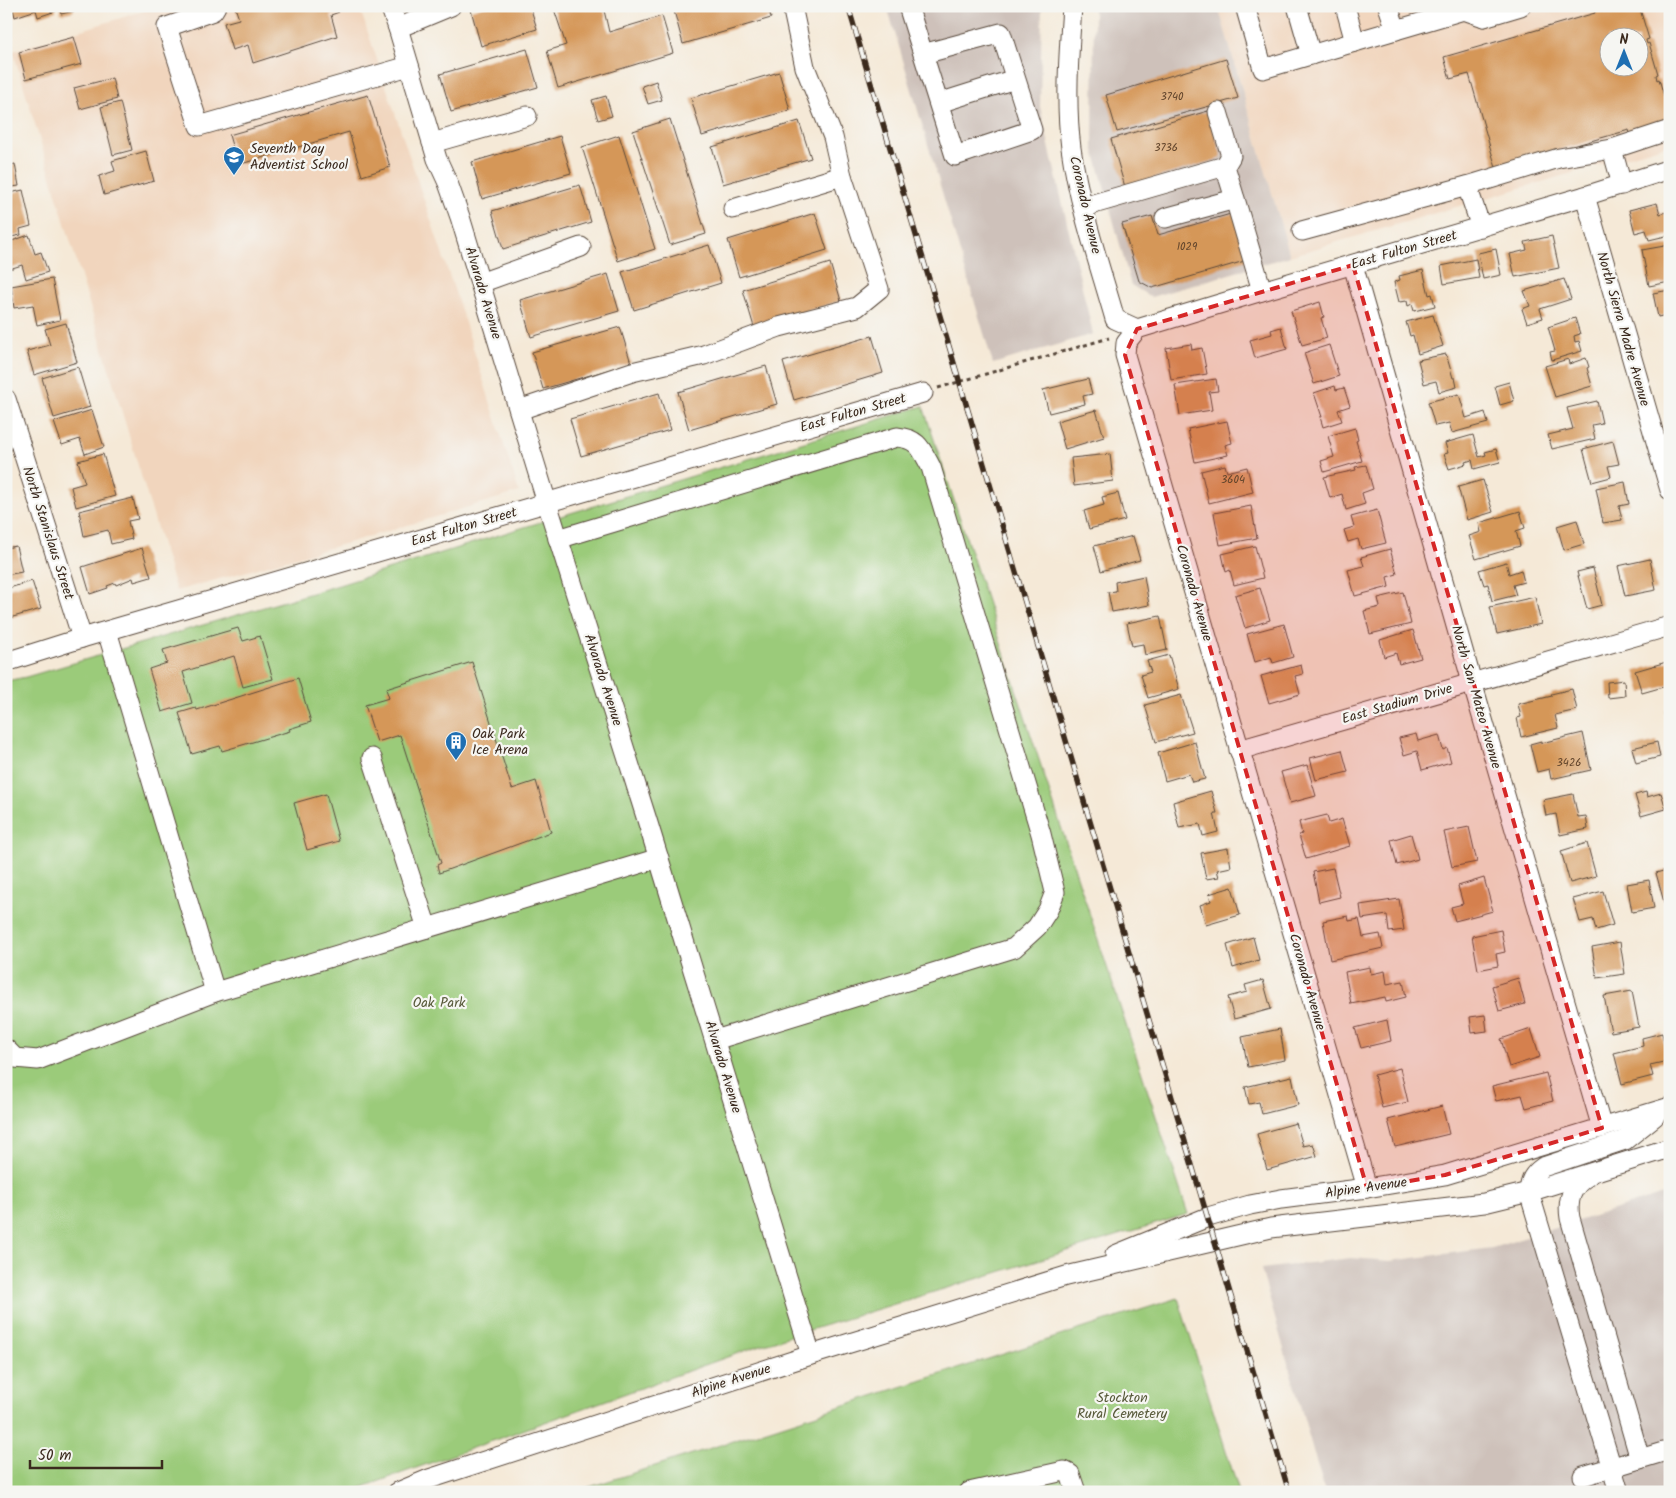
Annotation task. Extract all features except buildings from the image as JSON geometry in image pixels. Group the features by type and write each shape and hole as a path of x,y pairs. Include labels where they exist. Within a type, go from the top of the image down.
{"street":[{"path":"216,6 213,11 167,27 199,126 409,66"},
{"name":"Alvarado Avenue","path":"390,6 432,143 460,217 811,1355"},
{"path":"398,28 451,6"},
{"path":"519,410 632,372 704,355 779,327 858,307 879,289 842,176 833,137 805,67 792,6"},
{"path":"908,6 923,54 939,103 955,156 1032,130 1000,32 923,54"},
{"name":"Coronado Avenue","path":"1072,6 1068,100 1071,148 1083,207 1115,319 1137,330 1126,343 1125,355 1367,1188"},
{"path":"1245,6 1263,69 1396,30 1436,12 1464,10 1482,12 1520,6"},
{"path":"1297,6 1311,55"},
{"path":"1345,6 1355,42"},
{"path":"1388,6 1396,30"},
{"path":"939,103 1015,79"},
{"path":"1218,112 1231,156 1226,166 1262,291"},
{"path":"432,143 527,116"},
{"path":"1302,231 1468,186 1559,158 1612,149 1670,130"},
{"path":"1612,149 1622,185"},
{"path":"1083,207 1226,166"},
{"name":"East Fulton Street","path":"1137,330 1670,169"},
{"path":"733,210 842,176"},
{"path":"1468,186 1481,227"},
{"name":"North Sierra Madre Avenue","path":"1585,196 1670,490"},
{"path":"1165,218 1235,199"},
{"path":"480,284 581,247"},
{"name":"North San Mateo Avenue","path":"1353,265 1602,1128"},
{"name":"East Fulton Street","path":"6,662 82,638 922,393"},
{"name":"North Stanislaus Street","path":"6,399 82,638"},
{"path":"558,539 892,438 908,438 919,445 931,467 1041,834 1055,892 1048,910 1037,927 1014,948 715,1040"},
{"name":"East Stadium Drive","path":"1239,750 1670,626"},
{"path":"107,631 215,992"},
{"path":"372,758 427,928"},
{"path":"6,1049 15,1058 38,1060 215,992 659,858"},
{"path":"1619,1492 1529,1192 1530,1182 1534,1173 1543,1168 1625,1140 1667,1108"},
{"name":"Alpine Avenue","path":"1066,1276 1208,1217 1282,1199 1445,1175 1667,1108"},
{"name":"Alpine Avenue","path":"398,1492 429,1479 811,1355 1066,1276 1271,1228 1484,1202 1529,1192 1670,1148"},
{"path":"1592,1173 1577,1184 1569,1198 1568,1207 1640,1459"},
{"path":"1583,1476 1663,1452 1670,1453"},
{"path":"969,1492 1064,1472 1070,1474 1076,1492"}],"path":[{"path":"922,393 1137,330"}],"highlighted area":[{"path":"1353,265 1602,1128 1445,1175 1367,1188 1125,355 1137,329"}],"shaded area":[{"name":"Seventh Day Adventist School","path":"160,6 359,6 458,301 519,492 176,591 13,51"},
{"path":"887,6 1042,6 1040,107 1093,334 993,364"},
{"path":"1094,6 1218,6 1290,256 1151,297 1131,285 1093,146"},
{"path":"1218,6 1670,6 1670,144 1290,256"},
{"path":"1670,1192 1670,1492 1325,1492 1261,1269 1351,1258 1390,1261 1492,1248"}],"green space":[{"name":"Oak Park","path":"923,406 1188,1214 761,1345 349,1492 6,1492 6,681 26,677 339,585"},
{"name":"Stockton Rural Cemetery","path":"1178,1298 1239,1492 574,1492"}],"railway":[{"path":"848,6 1289,1492"}],"place":[{"name":"Seventh Day Adventist School","path":"234,176"},
{"name":"Oak Park Ice Arena","path":"456,761"}]}
